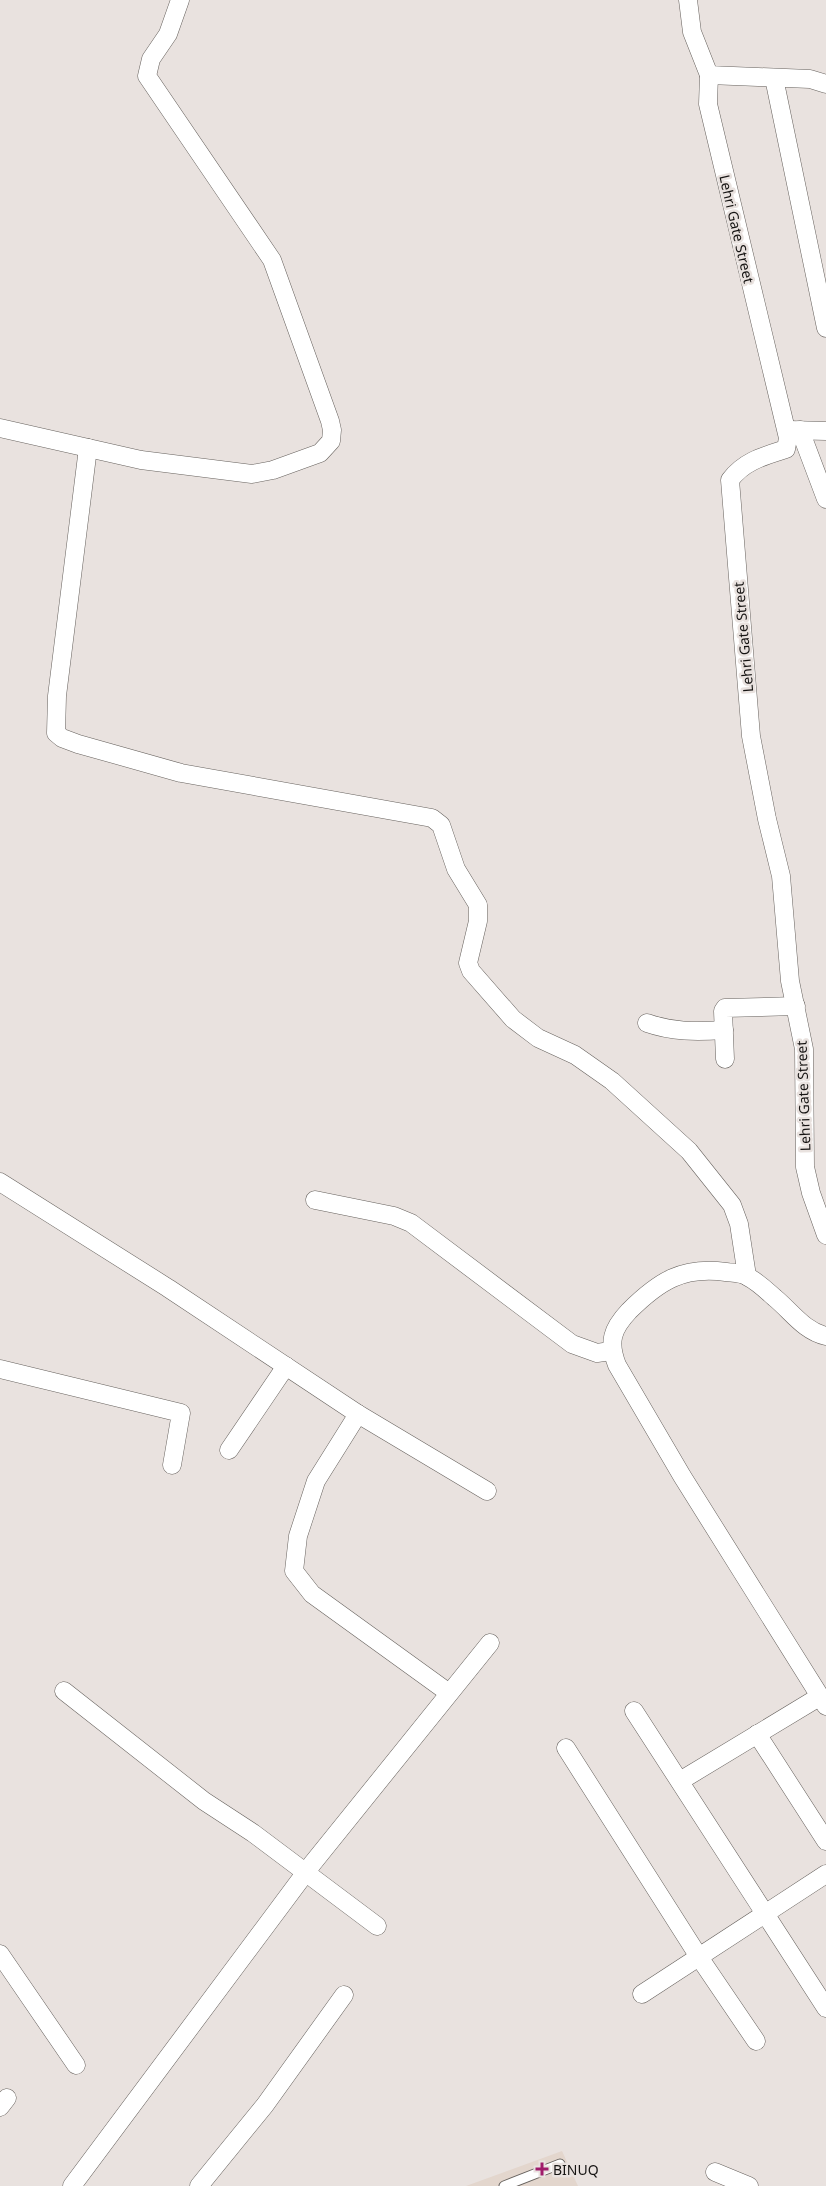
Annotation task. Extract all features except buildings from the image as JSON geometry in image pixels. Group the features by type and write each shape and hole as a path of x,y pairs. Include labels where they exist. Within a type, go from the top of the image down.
{"street":[{"path":"0,428 190,468 252,474 273,470 320,453 331,441 332,430 330,422 272,260 147,76 151,60 168,34 180,0"},
{"path":"688,0 692,32 709,75 810,79 826,84"},
{"name":"Lehri Gate Street","path":"709,75 708,104 793,430 786,449 751,461 739,468 730,480 751,736 768,826 780,876 790,981 804,1048 805,1167 826,1235"},
{"path":"774,78 826,328"},
{"path":"826,431 793,430 826,499"},
{"path":"88,448 62,650 57,696 56,733 62,738 78,744 181,773 432,818 441,825 456,869 478,904 478,921 468,964 471,971 512,1019 538,1038 574,1055 612,1081 689,1151 732,1205 739,1224 747,1276"},
{"path":"725,1059 723,1010 725,1008 796,1006"},
{"path":"646,1023 666,1030 695,1032 724,1030"},
{"path":"0,1182 168,1288 358,1414 487,1491"},
{"path":"315,1200 394,1216 411,1224 572,1344 596,1353 611,1351"},
{"path":"680,1781 757,1734 823,1701 682,1476 616,1365 611,1351 611,1336 626,1314 651,1290 672,1277 706,1269 747,1276 775,1298 800,1322 816,1334 826,1336"},
{"path":"229,1450 286,1366"},
{"path":"0,1369 181,1413 172,1465"},
{"path":"358,1414 316,1481 298,1536 294,1571 312,1594 449,1693"},
{"path":"72,2186 306,1872 490,1643"},
{"path":"64,1692 204,1801 306,1872 377,1926"},
{"path":"634,1711 826,2008"},
{"path":"757,1734 826,1841"},
{"path":"566,1748 699,1957 756,2041"},
{"path":"642,1994 826,1874"},
{"path":"0,1954 76,2064"},
{"path":"199,2186 265,2105 344,1995"},
{"path":"715,2172 750,2186"}],"lane":[{"path":"504,2186 560,2164"}],"shaded area":[{"name":"BINUQ","path":"562,2151 578,2186 466,2186"}],"place":[{"name":"BINUQ","path":"542,2169"}]}
